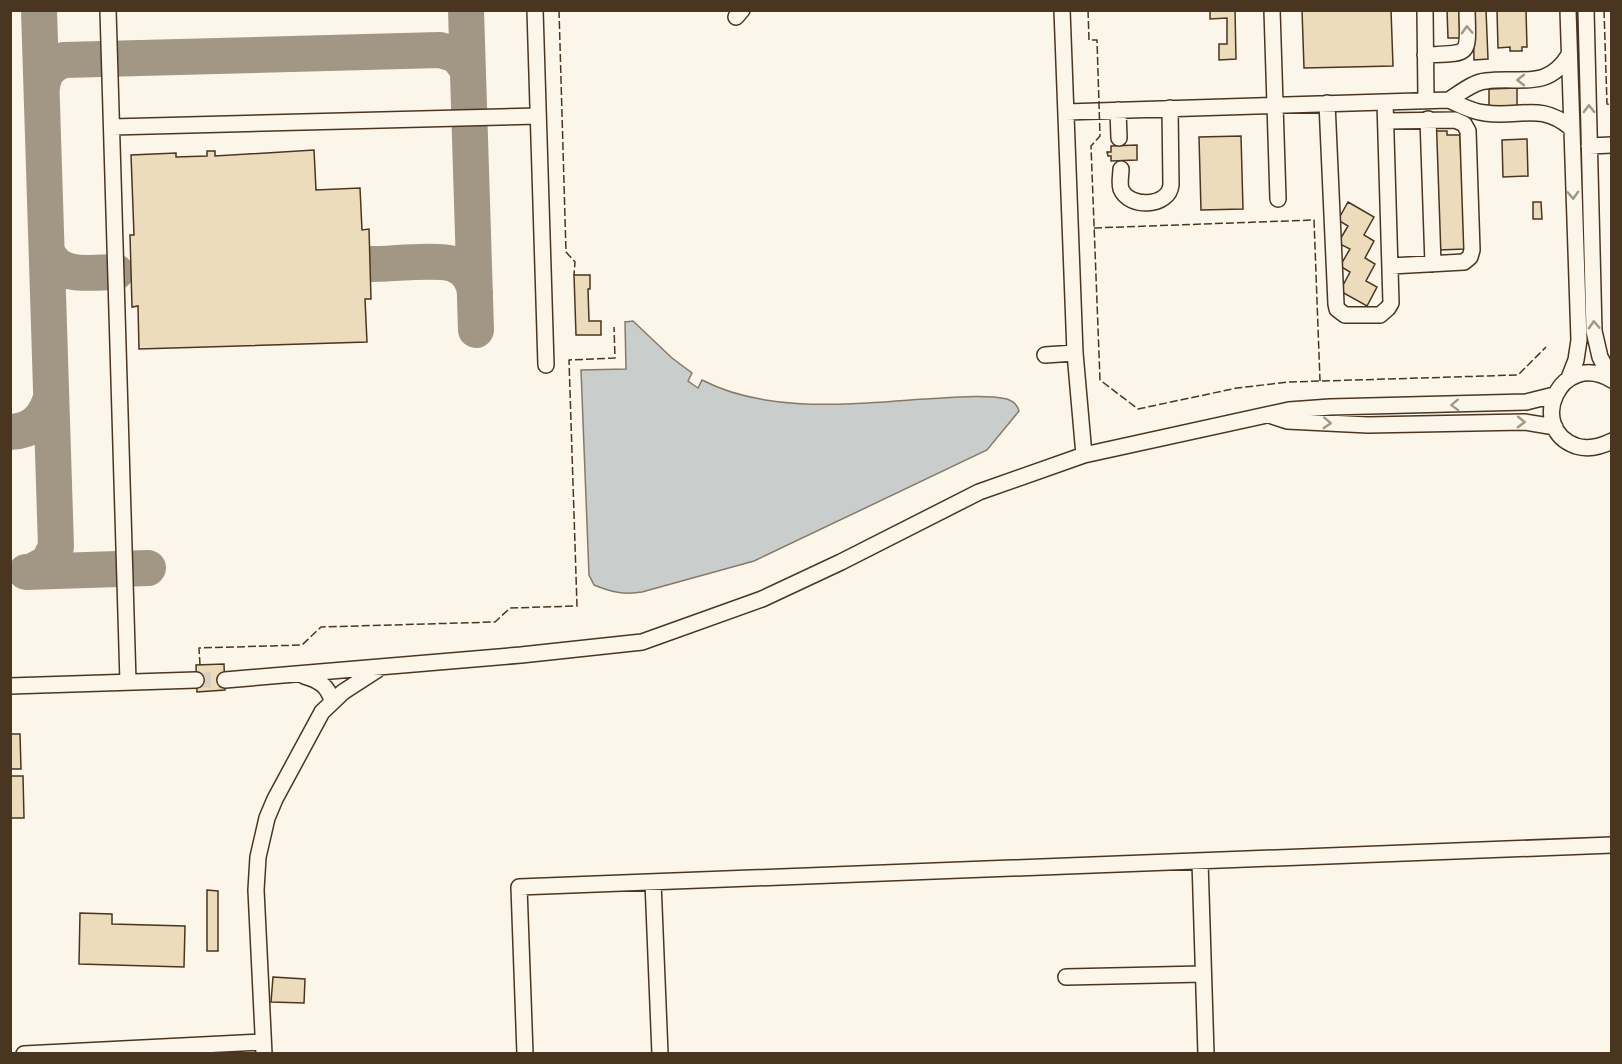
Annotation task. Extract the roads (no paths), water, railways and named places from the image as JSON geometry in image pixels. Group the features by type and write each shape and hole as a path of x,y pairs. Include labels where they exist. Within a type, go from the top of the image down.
{"lane":[{"path":"108,10 128,682"},
{"path":"535,10 546,365"},
{"path":"1062,10 1075,353 1084,454"},
{"path":"1272,10 1278,199"},
{"path":"1425,10 1426,100"},
{"path":"1425,55 1460,53 1466,49 1468,42 1467,10"},
{"path":"1568,10 1579,340 1576,360 1569,378 1554,395 1551,411 1556,428 1566,440 1580,447 1596,447 1611,441"},
{"path":"1586,10 1594,331 1600,357 1611,380"},
{"path":"1449,100 1474,85 1486,81 1546,78 1561,66 1569,55"},
{"path":"1066,112 1449,100 1487,114 1546,113 1562,120 1571,128"},
{"path":"1327,103 1335,300 1337,309 1349,316 1380,315 1391,303 1385,102"},
{"path":"1121,169 1120,186 1131,200 1155,201 1161,200 1168,194 1171,188 1170,108"},
{"path":"1118,110 1119,138"},
{"path":"112,127 538,116"},
{"path":"1428,119 1432,264"},
{"path":"1386,121 1455,120 1464,124 1468,131 1472,250 1470,257 1464,262 1391,266"},
{"path":"1589,146 1611,145"},
{"path":"1045,355 1075,353"},
{"path":"1569,378 1591,373 1611,380"},
{"path":"225,680 642,642 762,599 979,492 1084,454 1310,408 1526,402 1554,395"},
{"path":"1269,416 1287,421 1359,425 1524,422 1556,428"},
{"path":"24,1053 263,1048 256,890 262,837 274,799 322,712 332,701 381,667"},
{"path":"298,675 312,678 322,684 332,701"},
{"path":"10,686 196,680"},
{"path":"525,1053 519,887 1611,845"},
{"path":"1200,861 1206,1053"},
{"path":"653,882 660,1053"},
{"path":"1066,977 1203,974"}],"tunnel":[{"path":"196,680 225,680"}]}
